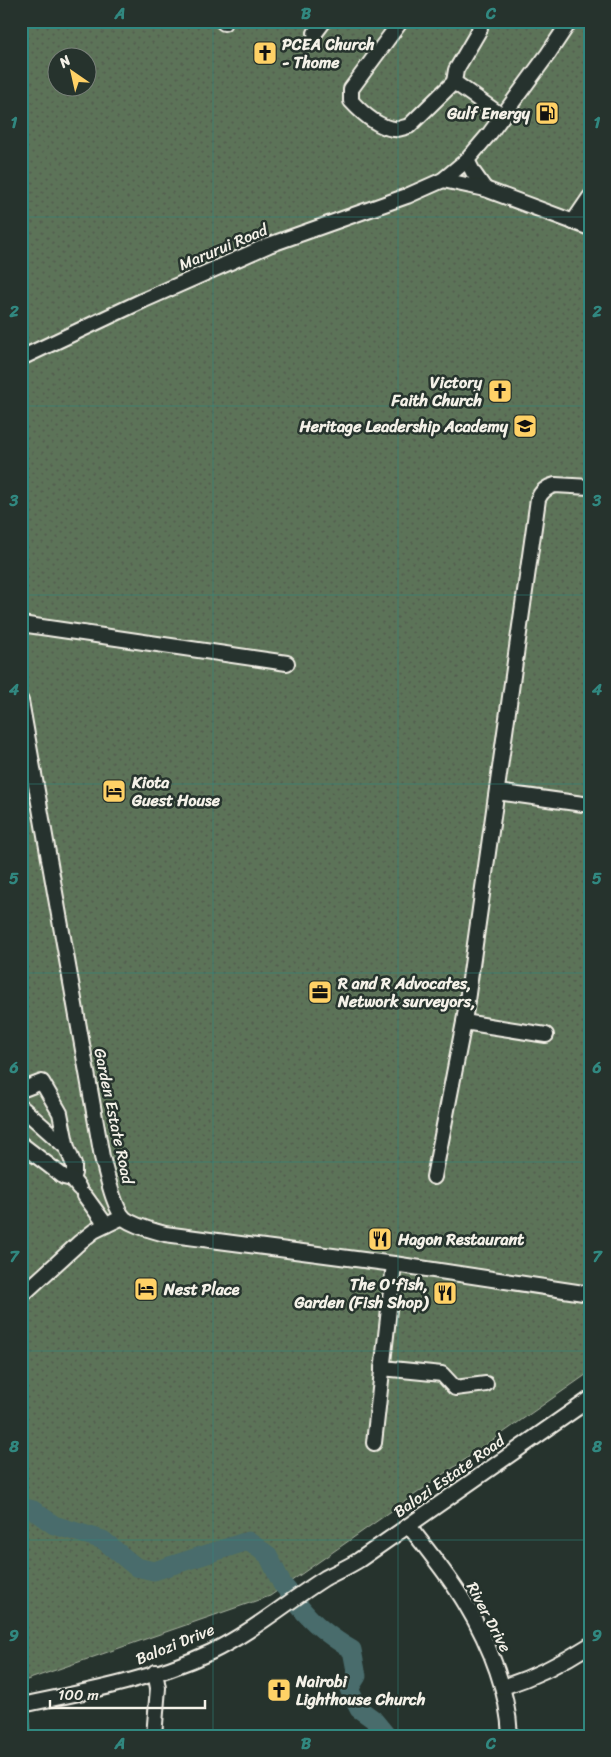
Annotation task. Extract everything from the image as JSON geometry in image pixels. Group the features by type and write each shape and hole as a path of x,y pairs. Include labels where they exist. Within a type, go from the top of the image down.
{"street":[{"path":"315,33 324,21"},
{"path":"400,21 351,89 351,101 370,118 391,128 399,129 409,126 454,82 456,70 480,29 478,21"},
{"name":"Marurui Road","path":"21,358 144,300 269,245 407,196 443,180 467,160 548,54 570,21"},
{"path":"454,82 502,116"},
{"path":"467,160 485,189"},
{"path":"443,180 485,189 590,228"},
{"path":"573,222 590,197"},
{"path":"434,1177 464,1022 538,499 540,494 555,485 590,487"},
{"path":"21,624 287,662"},
{"name":"Garden Estate Road","path":"21,701 102,1157 111,1190 123,1217"},
{"path":"498,792 590,805"},
{"path":"464,1022 546,1035"},
{"path":"21,1090 42,1082 60,1113 67,1148 74,1165 74,1173 79,1187 106,1225"},
{"path":"21,1107 67,1148"},
{"path":"21,1144 79,1187"},
{"path":"21,1296 80,1242 106,1225 123,1217 132,1223 165,1234 394,1264 590,1294"},
{"path":"374,1443 394,1264"},
{"path":"382,1368 442,1374 455,1388 486,1384"},
{"name":"Balozi Estate Road","path":"326,1578 359,1560 590,1399"},
{"name":"River Drive","path":"409,1526 465,1602 476,1623 503,1687 508,1708 510,1736"},
{"name":"Balozi Drive","path":"21,1705 105,1688 211,1652 265,1620 326,1578"},
{"path":"503,1687 525,1680 561,1664 590,1645"},
{"path":"154,1736 158,1688 155,1672"},
{"path":"21,1713 22,1736"}],"green space":[{"path":"21,21 590,21 590,1372 270,1596 21,1682"}],"waterway":[{"path":"21,1507 33,1510 54,1525 103,1540 136,1567 154,1571 248,1541 268,1555 282,1584 289,1592"},
{"path":"300,1607 324,1631 352,1650 357,1676 349,1689 359,1709 373,1719 387,1736"}],"place":[{"name":"PCEA Church - Thome","path":"265,53"},
{"name":"Gulf Energy","path":"547,113"},
{"name":"Victory Faith Church","path":"500,391"},
{"name":"Heritage Leadership Academy","path":"525,426"},
{"name":"Kiota Guest House","path":"114,791"},
{"name":"R and R Advocates, Network surveyors,","path":"320,992"},
{"name":"Hagon Restaurant","path":"380,1239"},
{"name":"Nest Place","path":"146,1289"},
{"name":"The O'fish, Garden (Fish Shop)","path":"445,1293"},
{"name":"Nairobi Lighthouse Church","path":"279,1690"}]}
